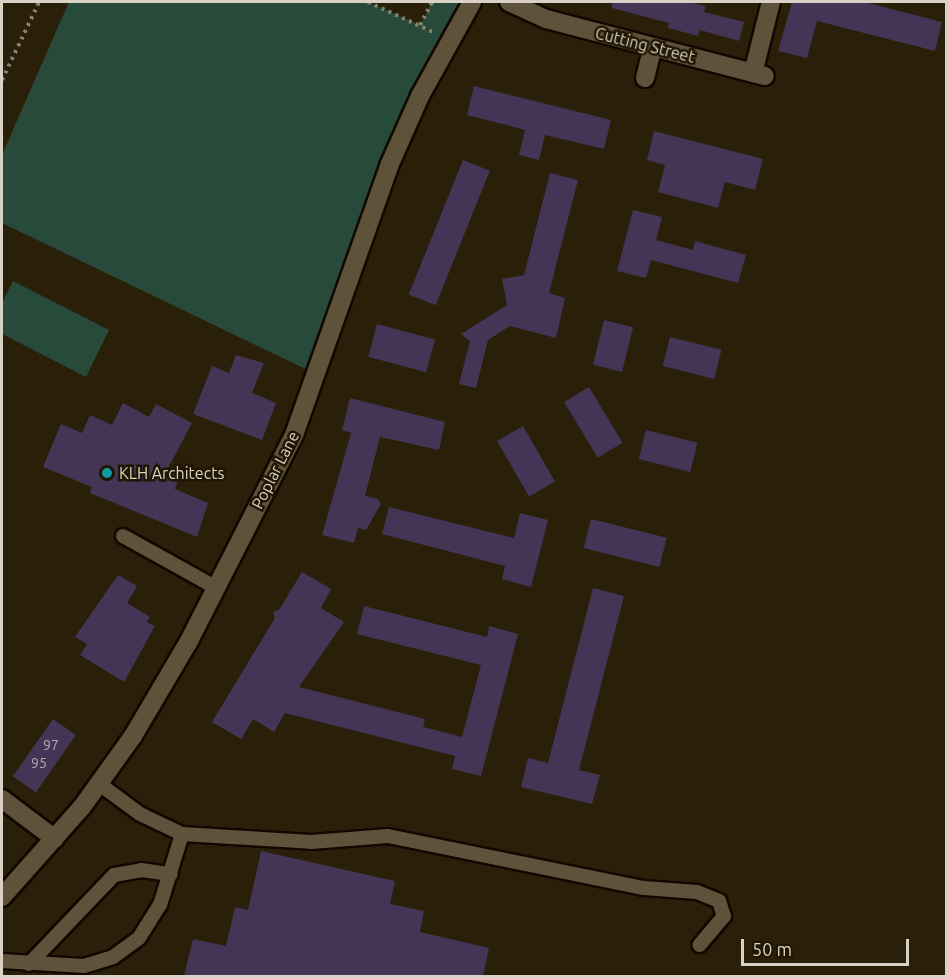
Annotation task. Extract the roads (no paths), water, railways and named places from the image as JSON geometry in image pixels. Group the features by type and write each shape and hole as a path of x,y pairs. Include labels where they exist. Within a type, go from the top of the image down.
{"street":[{"name":"Poplar Lane","path":"2,897 55,839 98,783 161,692 217,588 294,435 389,166 449,41 472,2"},
{"name":"Cutting Street","path":"509,2 653,47 759,74 771,2"},
{"path":"645,78 653,47"},
{"path":"2,799 55,839"}],"lane":[{"path":"123,536 217,588"},
{"path":"98,783 140,814 182,834 311,842 388,836 644,888 697,892 719,901 724,916 700,945"},
{"path":"2,961 84,966 113,957 139,938 160,904 182,834"},
{"path":"29,964 114,876 141,870 171,874"}],"place":[{"name":"KLH Architects","path":"107,473"}]}
